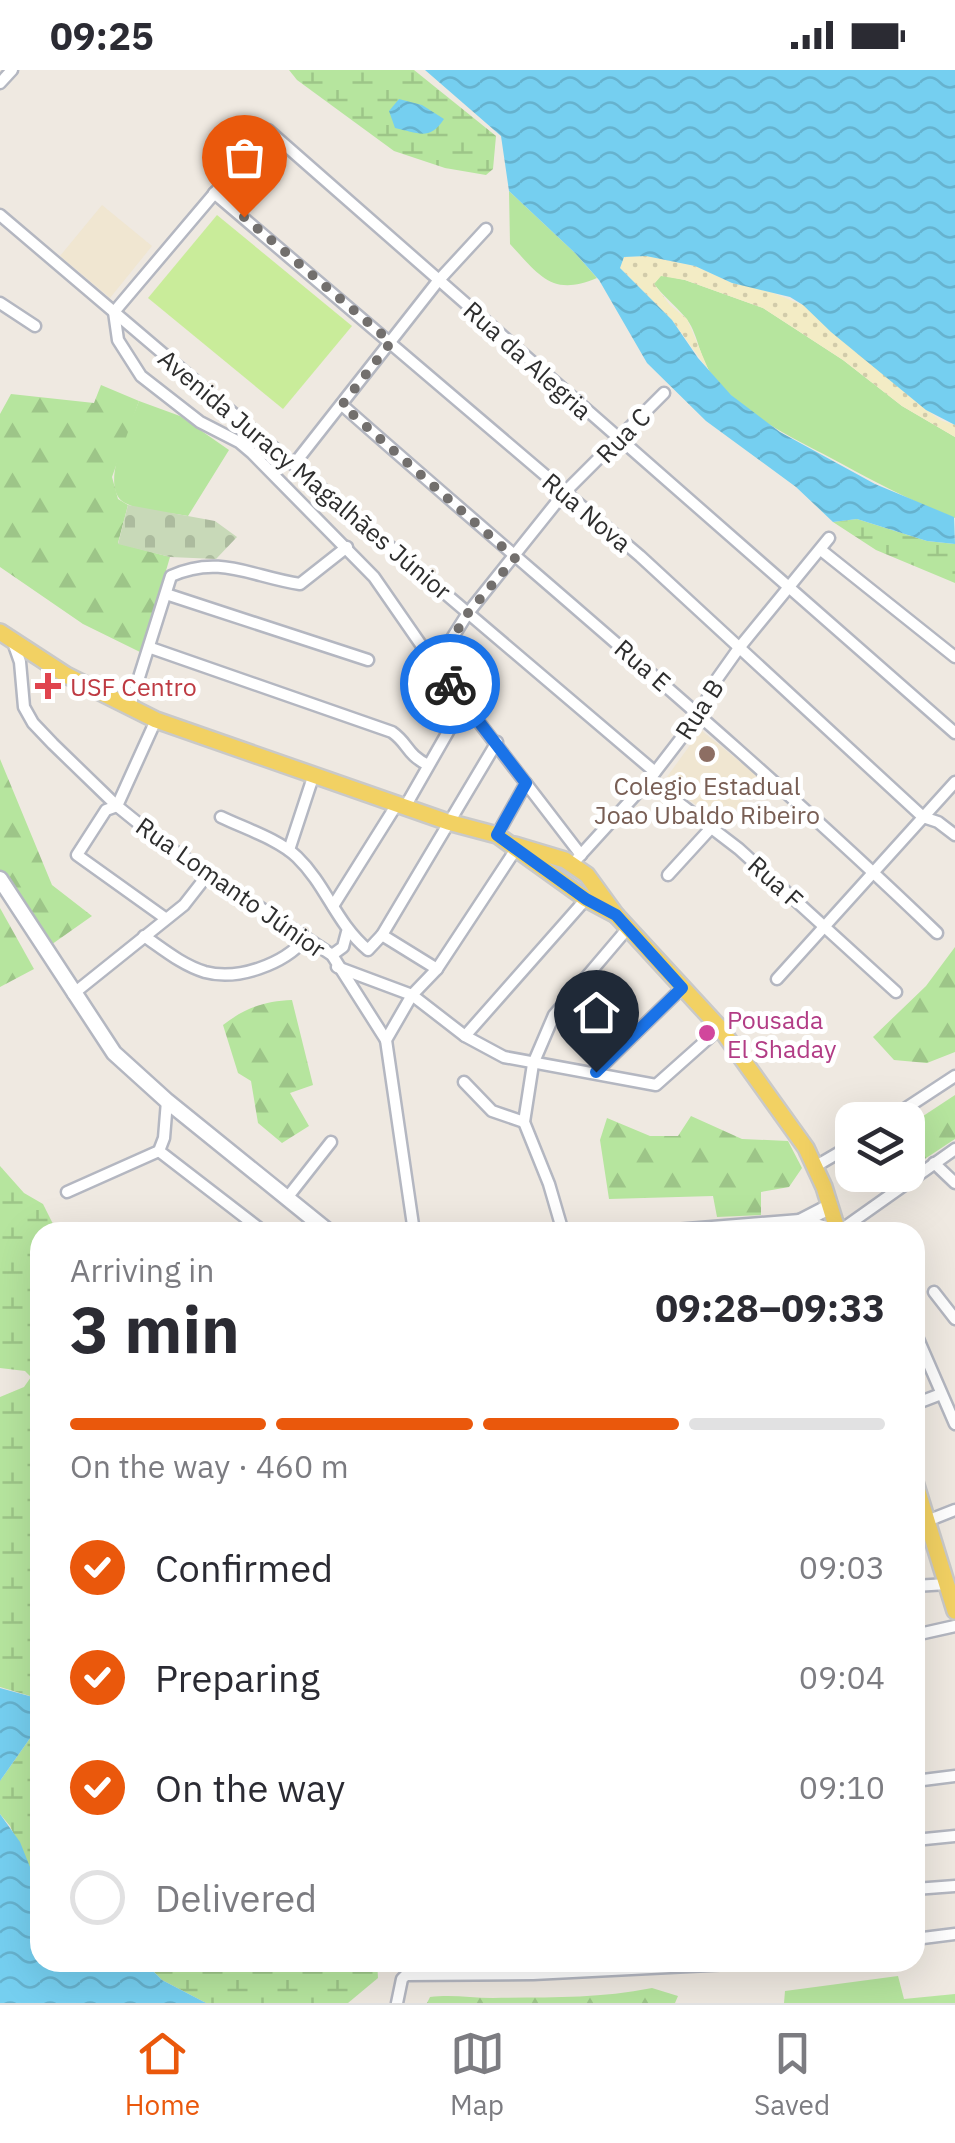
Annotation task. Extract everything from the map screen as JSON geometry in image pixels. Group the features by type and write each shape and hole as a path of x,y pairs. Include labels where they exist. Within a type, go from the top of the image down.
{"main road":[{"path":"6,637 66,676 156,720 448,822 497,835 586,899 616,915"},
{"path":"515,847 577,859 616,915 720,1028 779,1106 816,1166 835,1222"},
{"path":"925,1514 955,1611"}],"street":[{"path":"0,84 12,70"},
{"name":"Rua da Alegria","path":"214,192 268,130 955,733"},
{"path":"214,192 114,312 122,348 141,376 200,422 238,442 374,577 497,742 577,859"},
{"name":"Rua Nova","path":"214,192 640,556 923,816 955,835"},
{"name":"Avenida Juracy Magalhães Júnior","path":"0,215 295,463 652,776"},
{"path":"295,463 438,281 486,229"},
{"path":"0,303 35,326"},
{"name":"Rua C","path":"436,665 468,613 564,494 664,393"},
{"name":"Rua E","path":"342,405 515,558 638,660 937,933"},
{"name":"Rua B","path":"577,859 652,776 699,715 738,648 829,538"},
{"path":"130,706 171,576 222,566 300,584 347,547"},
{"path":"821,550 955,658"},
{"path":"166,594 368,660"},
{"name":"Rua Lomanto Júnior","path":"6,637 20,662 24,707 33,723 118,806 164,844 335,961 386,1040"},
{"path":"151,648 392,732 401,738 412,757 428,765"},
{"path":"333,906 428,765 465,702"},
{"path":"156,720 118,806 106,810 77,855 165,918"},
{"path":"222,816 289,850 304,864 347,932 368,950 382,935 497,742"},
{"path":"289,850 314,774"},
{"name":"Rua F","path":"652,776 824,924 896,992"},
{"path":"777,979 955,782"},
{"path":"497,835 526,783"},
{"path":"668,875 712,828"},
{"path":"413,1222 386,1040 412,995 436,969 515,847"},
{"path":"73,994 187,902 209,872"},
{"path":"0,879 114,1053 317,1222"},
{"path":"464,1036 586,899"},
{"path":"561,1222 524,1122 533,1064 554,1015 628,928"},
{"path":"347,932 335,961 412,995 464,1036 504,1058 656,1084 720,1028"},
{"path":"382,935 436,969"},
{"path":"144,936 180,961 220,975 275,963 293,954 305,939"},
{"path":"596,1072 682,988"},
{"path":"915,1102 955,1076"},
{"path":"464,1082 492,1111 524,1122"},
{"path":"67,1192 159,1151 167,1101"},
{"path":"288,1198 331,1142"},
{"path":"852,1222 955,1148"},
{"path":"159,1151 251,1222"},
{"path":"816,1166 835,1155"},
{"path":"934,1163 955,1183"},
{"path":"800,1222 830,1207"},
{"path":"934,1292 955,1319"},
{"path":"925,1356 955,1424"},
{"path":"925,1400 941,1394"},
{"path":"927,1521 955,1510"},
{"path":"925,1585 947,1584"},
{"path":"925,1632 955,1626"},
{"path":"925,1780 955,1776"},
{"path":"925,1839 955,1836"},
{"path":"925,1888 955,1886"},
{"path":"925,1938 955,1934"},
{"path":"397,2003 406,1975 460,1972"}],"shaded area":[{"path":"102,205 152,246 110,298 60,256"},
{"name":"Colegio Estadual Joao Ubaldo Ribeiro","path":"701,730 761,779 723,825 664,781"}],"green space":[{"path":"289,70 414,70 496,136 493,169 486,175 445,168 394,151 297,80"},
{"path":"509,191 597,278 569,285 539,274 510,244"},
{"path":"217,215 352,326 283,409 148,298"},
{"path":"661,275 763,308 843,360 902,406 955,437 955,518 808,446 739,403 707,367 689,323 654,284"},
{"path":"101,385 139,401 112,477 118,499 128,505 118,543 170,557 142,653 83,624 0,567 0,414 11,394 94,403"},
{"path":"139,401 180,416 229,450 188,516 139,508 117,495 114,484 118,455"},
{"path":"128,505 215,521 237,537 216,559 170,557 118,544"},
{"path":"857,519 927,541 955,544 955,583 876,550 833,522"},
{"path":"0,759 52,885 92,916 48,947 0,873"},
{"path":"0,908 34,969 0,987"},
{"path":"955,947 955,1052 927,1063 894,1060 873,1037 926,986"},
{"path":"292,1000 313,1085 290,1093 309,1126 282,1143 258,1123 251,1081 238,1073 223,1025 256,1006"},
{"path":"955,1095 955,1139 925,1159 925,1115"},
{"path":"691,1116 742,1139 788,1141 802,1168 789,1187 761,1192 761,1215 717,1217 713,1196 609,1199 600,1140 607,1118 650,1136 678,1136"},
{"path":"0,1166 24,1193 43,1204 52,1222 30,1222 30,1376 25,1371 0,1368"},
{"path":"30,1378 30,1696 0,1687 0,1397 24,1387"},
{"path":"30,1738 30,1870 10,1826 0,1814 0,1781"},
{"path":"154,1972 378,1972 378,1978 348,2003 206,2003"},
{"path":"898,1976 904,1999 955,1994 955,2003 784,2003 785,1991"},
{"path":"652,1988 678,1996 675,2003 427,2003 430,1997 438,1996 572,1997"}],"sand":[{"path":"646,256 695,266 732,283 768,291 803,305 908,395 940,420 955,425 955,437 902,406 843,360 763,308 685,280 661,276 654,284 687,319 709,371 672,320 620,268 624,257"}],"water":[{"path":"425,70 955,70 955,425 926,410 790,297 732,283 695,266 646,256 624,257 620,268 672,320 698,358 731,395 780,432 875,484 954,517 955,544 927,541 857,519 833,522 796,487 706,421 647,363 599,280 509,191 501,136"},
{"path":"399,99 422,105 444,119 428,133 395,128 389,111"},
{"path":"0,1688 30,1696 30,1738 0,1781"},
{"path":"0,1814 20,1842 30,1867 30,1972 154,1972 206,2003 0,2003"}],"way so far":[{"path":"244,217 391,342 342,405 515,558 468,613 436,665 450,684"}],"place":[{"name":"USF Centro","path":"48,686"},
{"name":"Colegio Estadual Joao Ubaldo Ribeiro","path":"707,754"},
{"name":"Pousada El Shaday","path":"707,1033"}],"route":[{"path":"450,684 526,783 497,835 586,899 616,915 682,988 596,1072"}]}
